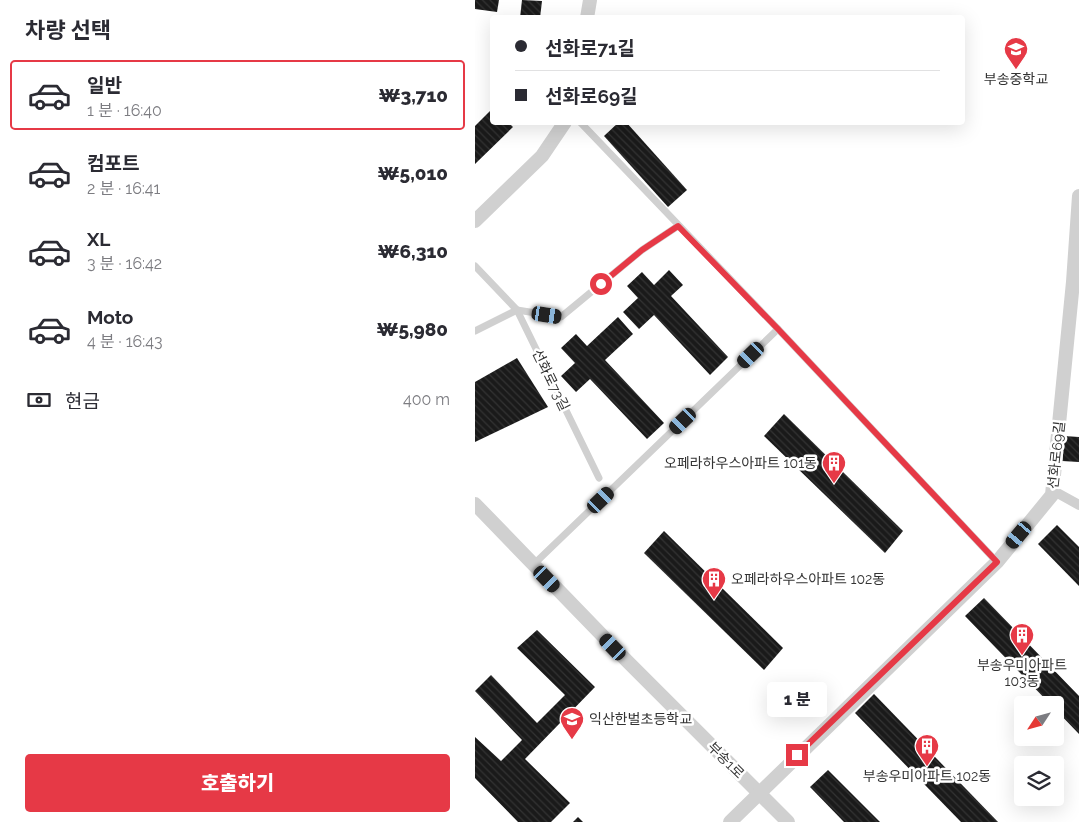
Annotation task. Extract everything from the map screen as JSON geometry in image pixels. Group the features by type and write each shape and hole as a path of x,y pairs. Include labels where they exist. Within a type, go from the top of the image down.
{"street":[{"path":"588,15 590,0"},
{"path":"475,221 542,156 563,125"},
{"name":"선화로69길","path":"729,822 997,562 1052,495 1076,282 1079,198"},
{"path":"1052,490 1079,505"},
{"name":"부송1로","path":"475,504 788,822"}],"lane":[{"path":"583,125 997,562"},
{"path":"475,331 517,310 561,317 642,250 678,226"},
{"name":"선화로73길","path":"475,266 517,310 599,478"},
{"path":"533,565 778,329"}],"building":[{"path":"475,0 499,0 497,12 475,9"},
{"path":"522,0 542,1 540,15 520,15"},
{"path":"490,111 490,125 511,125 513,127 475,164 475,126"},
{"path":"616,125 629,125 687,190 668,207 604,136"},
{"path":"669,270 683,285 671,296 728,357 710,375 654,315 639,329 623,312 638,298 627,286 642,272 654,285"},
{"path":"618,317 633,334 605,360 664,423 647,439 590,379 576,392 561,376 575,363 561,348 576,334 587,346"},
{"path":"517,358 548,407 475,442 475,382"},
{"name":"오페라하우스아파트 101동","path":"784,414 903,531 885,553 764,436"},
{"path":"1064,436 1079,437 1079,462 1062,461"},
{"path":"1057,525 1079,547 1079,586 1038,544"},
{"name":"오페라하우스아파트 102동","path":"664,531 783,648 764,670 644,553"},
{"name":"부송우미아파트 103동","path":"984,598 1079,696 1079,734 1064,718 1064,696 1042,696 965,616"},
{"name":"익산한벌초등학교","path":"537,630 595,687 525,759 570,803 551,822 518,822 475,778 475,737 501,761 522,740 475,691 491,675 537,723 565,695 517,648"},
{"name":"부송우미아파트 102동","path":"874,694 998,822 961,822 855,713"},
{"path":"828,770 880,822 844,822 810,787"},
{"path":"578,817 583,822 573,822"}],"place":[{"name":"부송중학교","path":"1016,70"},
{"name":"오페라하우스아파트 101동","path":"834,484"},
{"name":"오페라하우스아파트 102동","path":"714,600"},
{"name":"부송우미아파트 103동","path":"1022,656"},
{"name":"익산한벌초등학교","path":"572,740"},
{"name":"부송우미아파트 102동","path":"927,767"}],"route":[{"path":"601,284 642,250 678,226 778,329 997,562 797,755"}]}
